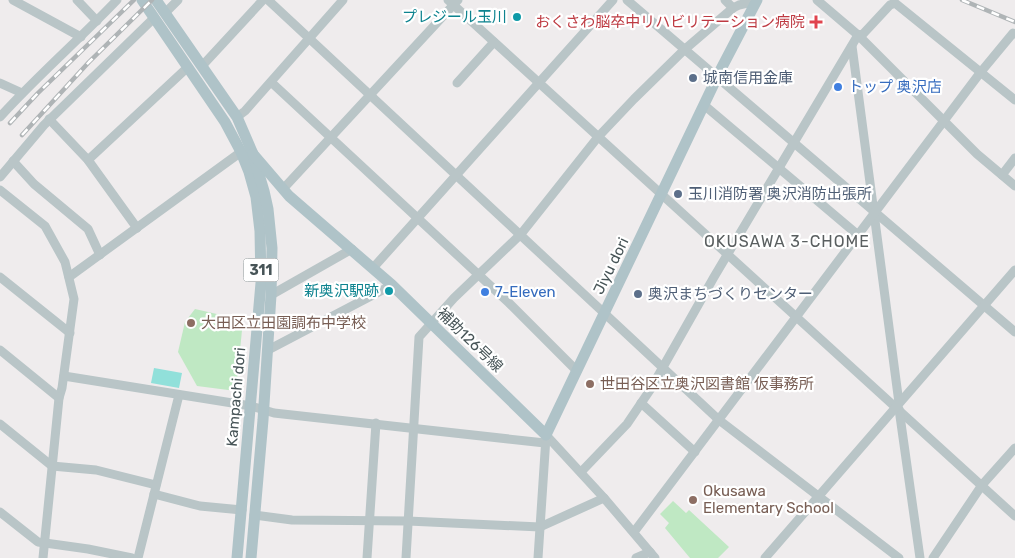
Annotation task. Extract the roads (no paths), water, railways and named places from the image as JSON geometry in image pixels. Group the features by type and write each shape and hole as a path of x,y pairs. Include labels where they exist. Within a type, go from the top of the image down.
{"main road":[{"name":"Kampachi dori","path":"142,0 156,9 202,66 237,116 256,197 262,257 237,558"},
{"name":"Jiyu dori","path":"545,439 717,78 757,1"},
{"name":"Kampachi dori","path":"156,9 188,67 247,153 264,191 270,225 272,248 268,350 251,558"},
{"name":"補助126号線","path":"247,153 289,196 352,249 432,323 545,439"}],"street":[{"path":"13,0 81,37"},
{"path":"77,0 97,21"},
{"path":"0,117 117,0"},
{"path":"0,177 49,120 156,9 178,0"},
{"path":"202,66 263,0"},
{"path":"268,0 719,420 899,558"},
{"path":"237,116 245,111 344,0"},
{"path":"373,268 613,0"},
{"path":"627,0 1015,332"},
{"path":"725,0 733,8"},
{"path":"817,0 858,35 977,154 1015,186"},
{"path":"406,558 419,337 521,234 598,138 684,50 733,8 757,1"},
{"path":"283,189 453,2 598,138 898,407 1015,516"},
{"path":"581,472 627,424 641,403 858,35 863,34 890,5 895,3 980,74 1015,100"},
{"path":"634,532 858,236 874,212 980,74 1013,33 1015,34"},
{"path":"457,83 494,42"},
{"path":"852,46 898,407 920,558"},
{"path":"88,160 188,67"},
{"path":"271,82 479,275 577,371"},
{"path":"0,83 22,93"},
{"path":"704,105 858,236"},
{"path":"49,120 88,160 137,228"},
{"path":"69,277 247,153"},
{"path":"1002,175 1015,158"},
{"path":"13,161 34,184 88,228 100,255"},
{"path":"0,190 46,226 66,262 74,298 64,376 58,398 43,558"},
{"path":"271,296 352,249"},
{"path":"766,558 1015,270"},
{"path":"0,277 70,333"},
{"path":"268,350 392,285"},
{"path":"0,350 58,398"},
{"path":"64,376 251,406 264,411 545,439"},
{"path":"138,558 179,395"},
{"path":"641,403 695,452"},
{"path":"367,558 371,521 376,423"},
{"path":"0,424 52,466 96,470 200,506 242,510"},
{"name":"補助126号線","path":"545,439 581,472 652,555"},
{"name":"Jiyu dori","path":"538,558 545,439"},
{"path":"934,558 982,485 1015,448"},
{"path":"254,515 292,520 408,521 540,527 604,498"},
{"path":"0,512 36,541 44,544 88,549 132,558"},
{"path":"636,558 652,555"}],"water":[{"path":"154,368 182,373 179,388 151,383"}],"railway":[{"path":"10,123 38,93 134,0"},
{"path":"22,135 89,62 152,0"},
{"path":"962,0 1015,22"}],"place":[{"name":"プレジール玉川","path":"517,17"},
{"name":"おくさわ脳卒中リハビリテーション病院","path":"816,22"},
{"name":"城南信用金庫","path":"693,78"},
{"name":"トップ 奥沢店","path":"838,87"},
{"name":"玉川消防署 奥沢消防出張所","path":"678,194"},
{"name":"新奥沢駅跡","path":"389,291"},
{"name":"7-Eleven","path":"485,292"},
{"name":"奥沢まちづくりセンター","path":"638,294"},
{"name":"大田区立田園調布中学校","path":"191,323"},
{"name":"世田谷区立奥沢図書館 仮事務所","path":"590,384"},
{"name":"Okusawa Elementary School","path":"693,500"}],"district":[{"name":"OKUSAWA 3-CHOME","path":"787,241"}]}
